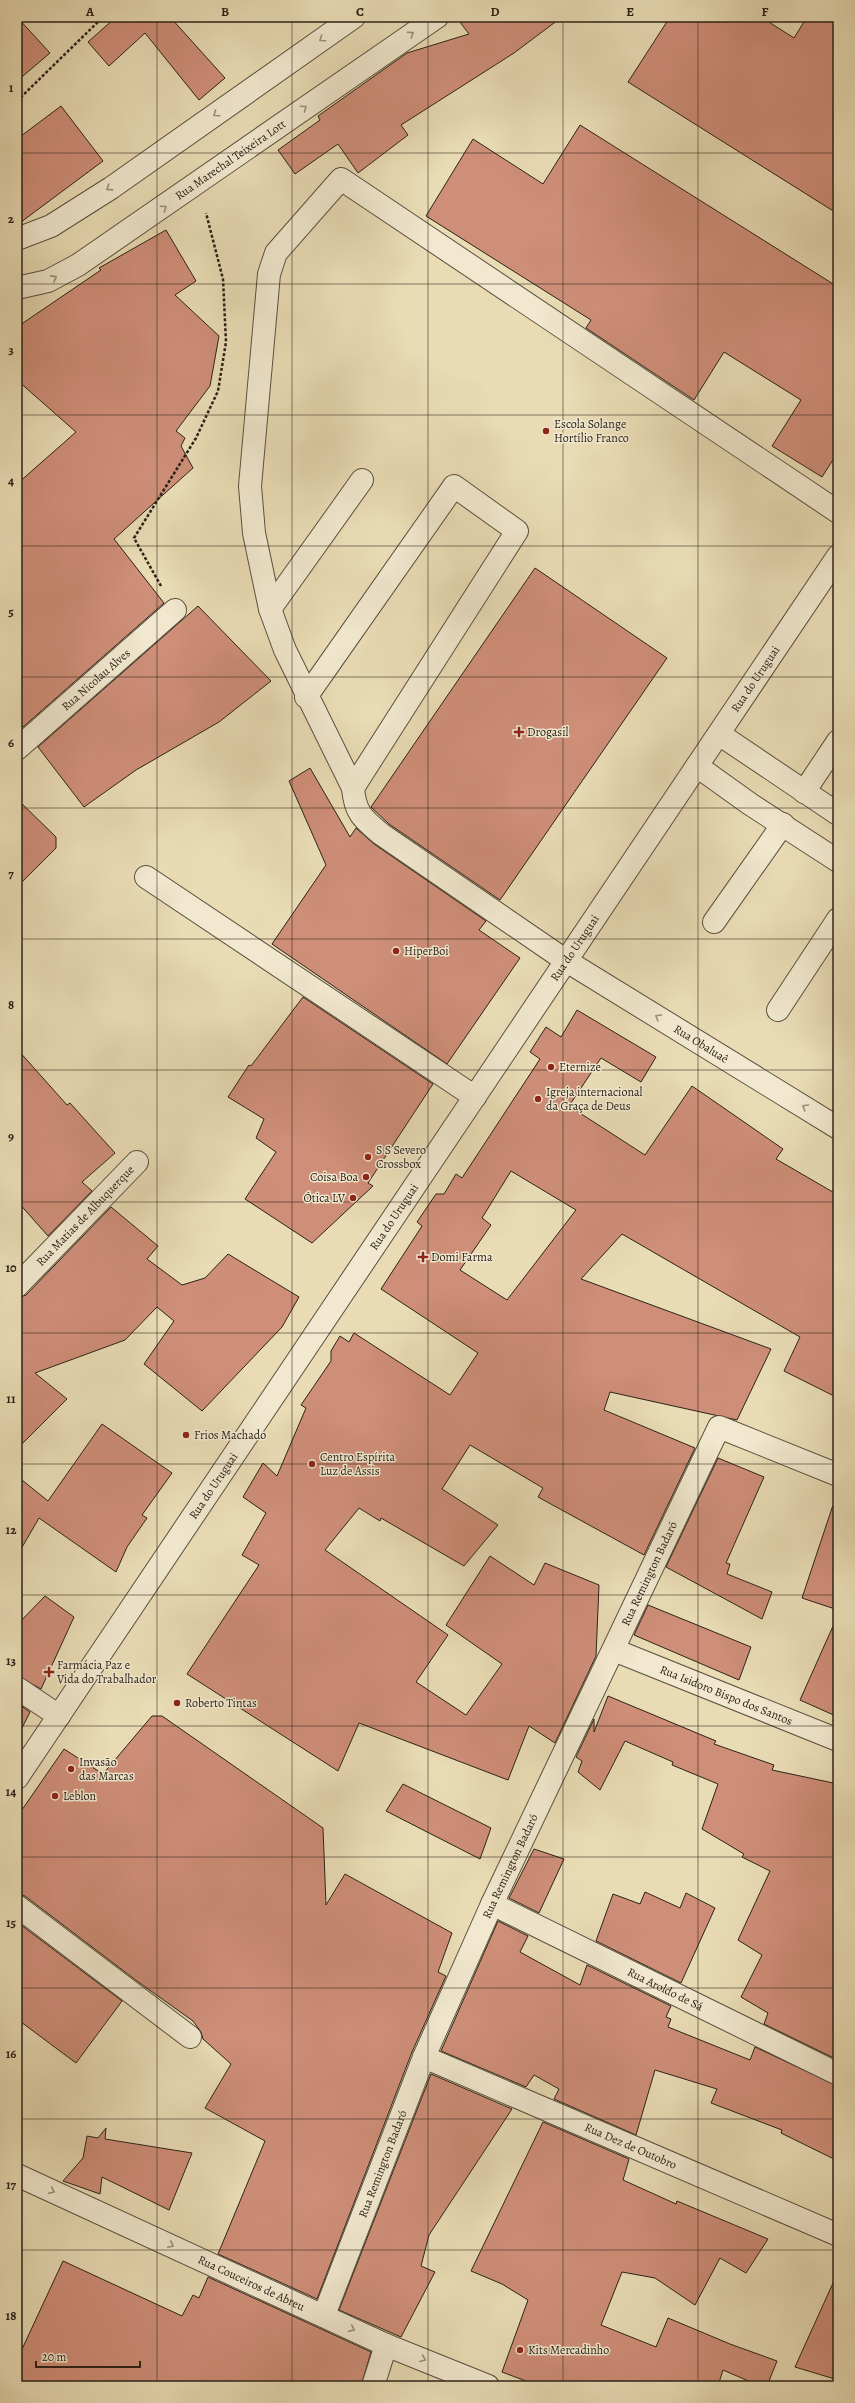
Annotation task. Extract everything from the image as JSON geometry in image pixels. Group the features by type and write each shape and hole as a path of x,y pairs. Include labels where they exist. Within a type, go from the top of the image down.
{"street":[{"path":"19,239 51,226 111,188 354,17"},
{"name":"Rua Marechal Teixeira Lott","path":"17,288 48,282 78,265 196,185 367,63 437,17"},
{"name":"Rua Obaluaê","path":"838,512 341,179 276,253 269,274 250,486 254,533 270,609 285,650 306,697 352,788 354,802 360,816 381,834 565,960 838,1128"},
{"path":"270,609 362,480"},
{"path":"306,697 454,486 518,531 352,788"},
{"name":"Rua do Uruguai","path":"17,1778 565,960 838,556"},
{"name":"Rua Nicolau Alves","path":"17,749 175,610"},
{"path":"719,734 838,814"},
{"path":"804,792 838,741"},
{"path":"696,766 838,860"},
{"path":"714,922 783,824"},
{"path":"146,877 474,1097"},
{"path":"778,1010 838,919"},
{"name":"Rua Matias de Albuquerque","path":"17,1286 137,1162"},
{"name":"Rua Remington Badaró","path":"324,2315 424,2057 492,1904 614,1650 718,1427 838,1475"},
{"name":"Rua Isidoro Bispo dos Santos","path":"614,1650 838,1740"},
{"path":"17,1688 59,1716"},
{"name":"Rua Aroldo de Sá","path":"492,1904 838,2074"},
{"path":"17,1906 190,2037"},
{"name":"Rua Dez de Outobro","path":"424,2057 838,2235"},
{"name":"Rua Couceiros de Abreu","path":"17,2175 324,2315 386,2345 488,2386"},
{"path":"373,2386 386,2345"}],"path":[{"path":"17,101 103,17"},
{"path":"175,610 134,538 196,438 218,391 226,342 223,279 202,197 196,185"}],"building":[{"path":"17,17 50,53 17,81"},
{"path":"116,17 170,17 225,78 199,100 145,33 109,66 88,42"},
{"path":"456,17 562,17 514,53 401,125 408,135 358,173 338,144 295,174 278,150 320,120 318,116 407,53 469,34"},
{"path":"670,17 761,17 794,38 807,17 838,17 838,214 628,82"},
{"path":"61,106 103,161 17,225 17,139"},
{"path":"580,125 838,287 838,452 822,477 772,446 801,400 724,352 694,400 586,328 591,320 426,216 473,139 543,184"},
{"path":"166,230 196,281 175,295 219,336 210,386 176,431 185,438 181,446 193,468 114,539 164,603 23,727 17,719 17,484 76,432 17,380 17,327 101,270 99,268"},
{"name":"Drogasil","path":"535,568 667,658 500,900 389,824 371,807"},
{"path":"198,606 271,681 219,722 136,770 84,807 38,747"},
{"name":"HiperBoi","path":"310,768 350,837 356,828 374,844 486,921 479,930 520,958 447,1064 272,944 326,865 289,781"},
{"path":"17,799 56,837 56,848 17,887"},
{"path":"303,997 433,1084 368,1183 373,1186 312,1243 245,1199 276,1152 256,1138 264,1119 228,1097 249,1065 251,1066"},
{"path":"577,1010 656,1057 641,1082 601,1058 569,1106 645,1155 692,1086 783,1149 776,1159 838,1195 838,1398 784,1371 800,1337 622,1234 581,1279 771,1349 737,1420 610,1392 604,1410 695,1448 644,1555 538,1497 543,1488 470,1445 442,1489 498,1525 464,1566 381,1518 380,1521 359,1508 325,1550 448,1635 416,1682 466,1715 502,1664 446,1625 490,1556 534,1585 545,1563 599,1585 596,1656 555,1743 529,1726 508,1780 359,1723 338,1771 187,1674 259,1565 242,1555 266,1513 243,1497 263,1463 277,1476 306,1408 301,1405 331,1361 331,1351 340,1336 349,1342 354,1333 450,1395 478,1353 381,1289 422,1226 417,1222 436,1194 444,1194 456,1174 462,1178 540,1059 530,1052 546,1027 561,1037","holes":["511,1171 576,1210 507,1300 460,1270 491,1225 482,1218"]},
{"path":"17,1049 67,1105 70,1103 115,1153 82,1182 92,1191 48,1236 17,1201"},
{"path":"111,1207 158,1246 147,1259 182,1285 205,1278 228,1254 299,1297 282,1327 202,1411 144,1364 174,1321 157,1307 125,1340 35,1373 67,1399 17,1449 17,1298 26,1295"},
{"path":"102,1424 172,1473 142,1515 147,1518 127,1547 116,1572 39,1518 17,1556 17,1476 48,1501"},
{"path":"718,1458 764,1477 726,1563 730,1564 727,1574 772,1592 762,1619 666,1567"},
{"path":"833,1505 838,1505 838,1610 802,1598"},
{"path":"45,1596 74,1617 41,1689 17,1676 17,1625"},
{"path":"648,1605 751,1647 739,1680 634,1635"},
{"path":"838,1615 838,1717 800,1700"},
{"path":"608,1696 716,1741 714,1744 774,1765 772,1770 838,1784 838,2060 764,2024 768,2013 741,1997 762,1955 738,1940 770,1871 742,1857 744,1854 702,1829 718,1784 672,1765 673,1762 625,1741 600,1790 578,1772 582,1761 576,1757 594,1719 594,1732"},
{"path":"17,1703 30,1712 17,1738"},
{"path":"152,1716 162,1716 323,1828 326,1905 345,1874 452,1933 438,1972 446,1976 412,2052 317,2299 218,2254 265,2141 205,2108 231,2064 203,2039 201,2032 193,2021 137,1981 25,1896 17,1894 17,1817 64,1749 103,1774"},
{"path":"403,1784 491,1828 480,1859 386,1811"},
{"path":"534,1849 564,1859 539,1913 509,1898"},
{"path":"645,1892 680,1908 686,1893 715,1908 681,1983 596,1941 613,1894 640,1904"},
{"path":"498,1921 528,1936 520,1952 580,1985 587,1965 671,2006 666,2017 671,2019 668,2027 750,2060 755,2047 838,2086 838,2161 781,2133 782,2130 711,2103 717,2089 655,2070 636,2135 554,2099 559,2089 534,2075 526,2087 441,2051"},
{"path":"17,1922 122,2001 76,2063 17,2019"},
{"path":"431,2074 512,2109 429,2235 421,2266 435,2272 401,2337 339,2310"},
{"path":"543,2122 629,2159 623,2180 676,2204 677,2201 768,2239 746,2273 720,2258 695,2305 655,2278 622,2272 601,2325 656,2347 668,2318 730,2344 777,2361 767,2386 760,2386 723,2370 718,2386 539,2386 502,2372 528,2300 502,2284 471,2271"},
{"path":"106,2128 105,2139 192,2153 169,2210 102,2177 100,2194 63,2181 83,2158 87,2136 98,2138"},
{"path":"63,2261 182,2316 193,2295 199,2298 208,2277 371,2352 361,2386 17,2386 17,2360"},
{"path":"838,2272 838,2380 795,2367"}],"place":[{"name":"Escola Solange Hortílio Franco","path":"546,431"},
{"name":"Drogasil","path":"519,732"},
{"name":"HiperBoi","path":"396,951"},
{"name":"Eternize","path":"551,1067"},
{"name":"Igreja internacional da Graça de Deus","path":"538,1099"},
{"name":"S S Severo Crossbox","path":"368,1157"},
{"name":"Coisa Boa","path":"366,1177"},
{"name":"Ótica LV","path":"353,1198"},
{"name":"Domi Farma","path":"423,1257"},
{"name":"Frios Machado","path":"186,1435"},
{"name":"Centro Espírita Luz de Assis","path":"312,1464"},
{"name":"Farmácia Paz e Vida do Trabalhador","path":"49,1672"},
{"name":"Roberto Tintas","path":"177,1703"},
{"name":"Invasão das Marcas","path":"71,1769"},
{"name":"Leblon","path":"55,1796"},
{"name":"Kits Mercadinho","path":"520,2350"}]}
